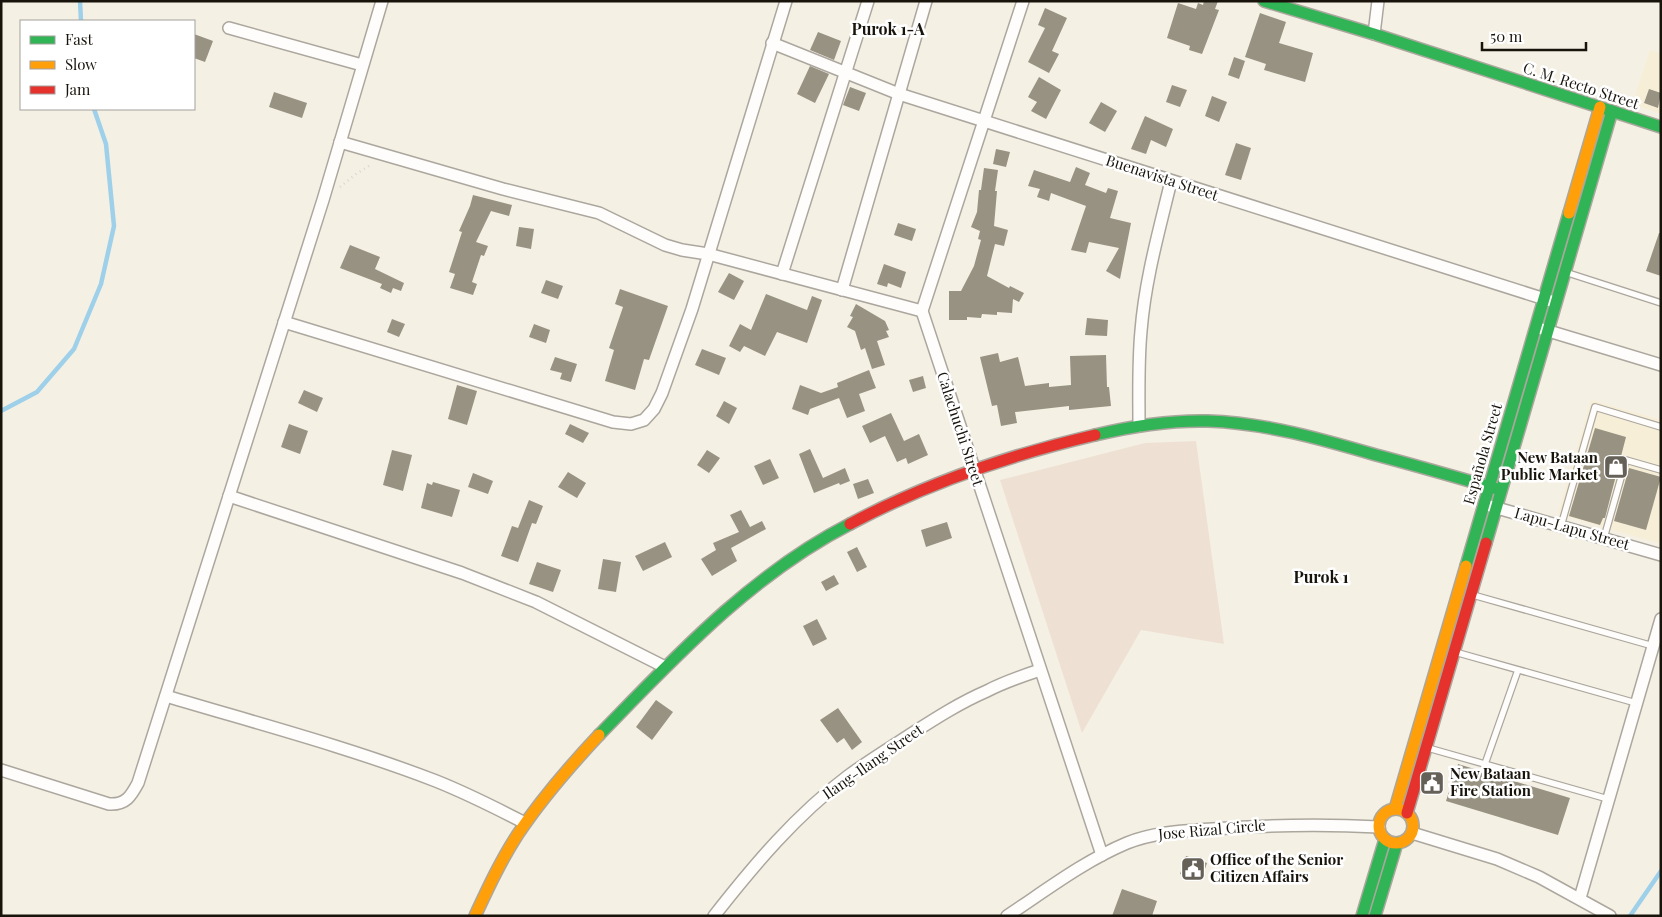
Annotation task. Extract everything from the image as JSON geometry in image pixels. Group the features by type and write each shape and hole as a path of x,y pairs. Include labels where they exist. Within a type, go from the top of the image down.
{"street":[{"path":"1,770 100,802 117,804 130,798 138,783 323,200 382,1"},
{"path":"284,322 613,422 631,424 644,420 654,409 662,393 692,309 786,1"},
{"path":"782,274 868,1"},
{"path":"842,290 926,1"},
{"path":"340,142 503,189 599,213 664,245 708,254 922,312 1023,1"},
{"name":"C. M. Recto Street","path":"1264,1 1374,34 1661,127"},
{"path":"1374,34 1378,1"},
{"path":"229,28 362,65"},
{"name":"Buenavista Street","path":"772,43 899,94 1556,302"},
{"name":"Española Street","path":"1394,809 1600,107"},
{"name":"Española Street","path":"1407,813 1612,111"},
{"path":"1139,426 1138,370 1141,329 1152,257 1171,181"},
{"name":"Calachuchi Street","path":"922,312 1102,855"},
{"path":"1536,327 1661,365"},
{"path":"475,916 525,823 565,774 665,667 744,595 783,565 830,535 894,501 1034,451 1084,438 1139,426 1173,422 1208,421 1247,425 1337,443 1501,490"},
{"path":"229,496 471,577 536,602 665,667"},
{"name":"Lapu-Lapu Street","path":"1484,504 1661,555"},
{"path":"1580,898 1661,619"},
{"name":"Ilang-Ilang Street","path":"714,916 763,856 814,805 847,777 958,705 988,690 1040,670"},
{"path":"166,696 336,747 436,781 474,797 525,823"},
{"path":"1394,809 1407,813 1413,822 1412,833 1406,840 1397,843 1385,839 1379,827 1382,817 1394,809"},
{"name":"Jose Rizal Circle","path":"1007,916 1102,855 1128,842 1153,835 1184,830 1278,825 1379,827"},
{"path":"1412,833 1497,860 1539,877 1610,916"},
{"path":"1362,916 1385,839"},
{"path":"1375,916 1397,843"}],"lane":[{"path":"1553,268 1661,303"},
{"path":"1561,526 1595,408 1661,427"},
{"path":"1604,538 1626,460 1661,470"},
{"path":"1458,591 1653,646"},
{"path":"1454,652 1636,703"},
{"path":"1485,764 1518,670"},
{"path":"1426,747 1608,799"}],"path":[{"path":"323,200 356,174 386,155"}],"shaded area":[{"path":"1650,50 1661,53 1661,114 1632,104"},
{"name":"New Bataan Public Market","path":"1591,400 1661,420 1661,544 1558,514"},
{"path":"1196,441 1224,644 1141,630 1082,733 1000,480 1145,443"}],"building":[{"path":"1204,1 1218,1 1215,9 1219,10 1202,54 1189,50 1190,46 1167,38 1178,3 1196,9 1198,3 1203,5"},
{"path":"1045,8 1067,18 1052,51 1059,54 1049,73 1028,62 1045,28 1038,25"},
{"path":"1260,13 1286,22 1279,43 1313,53 1305,82 1264,70 1266,64 1245,57"},
{"path":"818,32 841,41 834,60 810,50"},
{"path":"195,34 213,41 205,62 195,58"},
{"path":"1234,57 1245,61 1239,79 1228,75"},
{"path":"810,66 829,74 815,103 797,94"},
{"path":"1039,77 1061,90 1046,119 1031,111 1037,102 1028,97"},
{"path":"1172,85 1187,90 1180,107 1166,102"},
{"path":"850,87 866,93 859,111 843,105"},
{"path":"1649,89 1661,93 1658,108 1644,103"},
{"path":"274,92 307,103 302,118 269,107"},
{"path":"1212,96 1227,102 1219,122 1205,116"},
{"path":"1101,102 1117,111 1105,132 1089,123"},
{"path":"1145,116 1173,129 1166,147 1151,140 1146,154 1131,149"},
{"path":"1236,143 1251,148 1241,180 1225,175"},
{"path":"996,149 1010,152 1006,167 993,164"},
{"path":"1076,167 1090,173 1085,185 1106,193 1108,188 1118,191 1110,218 1131,223 1120,279 1106,271 1119,248 1089,242 1086,253 1071,250 1086,206 1051,193 1049,201 1037,197 1040,189 1028,186 1034,170 1070,182"},
{"path":"984,168 998,170 994,226 1008,230 1004,246 995,244 987,276 1009,288 1010,286 1024,293 1019,302 1013,299 1012,313 997,312 997,315 982,314 981,318 967,317 967,320 949,320 949,291 961,291 974,266 981,240 978,239 980,231 971,227 977,212"},
{"path":"473,195 512,205 509,216 491,211 476,242 488,246 484,256 481,255 472,282 477,284 473,295 450,288 455,274 449,272 462,232 459,231"},
{"path":"898,223 916,229 912,241 894,235"},
{"path":"519,227 534,229 531,249 516,246"},
{"path":"1659,233 1661,233 1661,276 1646,271"},
{"path":"350,245 380,257 375,269 404,283 401,291 393,288 391,293 380,288 382,284 340,268"},
{"path":"884,264 906,272 901,288 888,283 887,287 877,284"},
{"path":"729,273 744,281 734,300 718,292"},
{"path":"546,280 563,286 558,299 541,293"},
{"path":"620,289 668,306 649,360 644,359 635,390 605,381 614,350 609,348 623,307 615,304"},
{"path":"766,294 807,310 812,296 822,300 807,343 777,332 765,356 744,346 740,352 729,346 740,324 751,330"},
{"path":"856,304 885,321 889,330 886,331 889,337 877,341 885,365 872,369 865,348 861,350 855,331 847,327 853,317 850,316"},
{"path":"1087,318 1108,320 1107,336 1085,335"},
{"path":"392,319 405,324 399,337 387,332"},
{"path":"534,324 550,330 546,343 529,337"},
{"path":"702,349 726,358 719,375 695,365"},
{"path":"998,353 1000,362 1018,357 1025,386 1049,383 1049,387 1071,385 1070,356 1106,355 1107,387 1109,387 1111,406 1069,410 1069,406 1015,412 1017,423 1001,426 997,405 992,406 980,357"},
{"path":"555,357 577,364 571,382 560,379 562,373 550,370"},
{"path":"869,370 876,388 859,394 865,411 847,418 839,398 810,409 808,415 792,409 800,385 821,393 838,387 837,383"},
{"path":"923,376 926,388 913,392 909,380"},
{"path":"457,385 477,391 467,425 448,419"},
{"path":"304,390 323,398 317,412 298,403"},
{"path":"724,401 737,408 729,424 716,416"},
{"path":"891,413 904,441 919,434 928,455 908,464 906,458 897,462 885,436 870,443 862,426"},
{"path":"289,424 308,431 300,454 281,447"},
{"path":"570,424 589,433 583,443 565,434"},
{"path":"1595,428 1626,437 1605,518 1603,518 1600,525 1569,516"},
{"path":"810,449 823,478 845,468 850,481 840,485 839,483 814,493 799,454"},
{"path":"392,450 412,455 403,491 383,485"},
{"path":"707,450 720,458 709,473 697,465"},
{"path":"770,459 779,478 763,485 754,466"},
{"path":"1629,468 1661,477 1646,530 1614,521"},
{"path":"568,472 586,483 577,498 558,487"},
{"path":"473,473 493,481 488,494 468,487"},
{"path":"868,479 874,493 858,499 853,484"},
{"path":"433,482 460,490 452,517 421,508 427,483 432,485"},
{"path":"529,500 543,506 536,524 532,523 518,562 501,556 512,526 518,528"},
{"path":"741,510 750,527 762,521 766,529 731,548 737,561 712,576 701,559 716,550 713,543 739,532 730,515"},
{"path":"947,522 952,538 926,547 921,530"},
{"path":"665,542 672,557 643,571 635,556"},
{"path":"857,547 867,567 857,572 847,552"},
{"path":"603,559 621,562 616,592 598,589"},
{"path":"537,562 561,570 553,592 529,584"},
{"path":"834,575 839,584 826,591 821,582"},
{"path":"817,619 827,639 813,646 803,626"},
{"path":"656,700 673,712 652,740 636,727"},
{"path":"838,708 862,742 852,750 844,738 837,743 820,720"},
{"path":"1458,764 1570,798 1558,835 1446,801"},
{"name":"Office of the Senior Citizen Affairs","path":"1186,856 1207,863 1201,881 1180,874"},
{"path":"1122,889 1157,901 1152,916 1112,916"}],"waterway":[{"path":"80,1 81,20"},
{"path":"1,411 37,392 74,349 101,284 114,226 106,144 94,110"},
{"path":"1630,916 1661,871"}],"traffic: fast":[{"path":"1264,1 1374,34 1661,127"},
{"path":"1486,543 1612,111"},
{"path":"1466,566 1569,213"},
{"path":"1095,435 1137,426 1165,423 1230,422 1272,428 1314,438 1501,490"},
{"path":"599,735 686,647 748,592 814,544 850,524"},
{"path":"1362,916 1385,839"},
{"path":"1375,916 1397,843"}],"traffic: slow":[{"path":"1569,213 1600,107"},
{"path":"1395,809 1466,566"},
{"path":"475,916 500,864 518,834 577,758 599,735"},
{"path":"1396,809 1408,814 1413,826 1408,838 1396,843 1384,838 1379,826 1384,814 1396,809"}],"traffic: jam":[{"path":"850,524 939,483 1000,461 1095,435"},
{"path":"1407,813 1486,543"}],"place":[{"name":"New Bataan Public Market","path":"1616,467"},
{"name":"New Bataan Fire Station","path":"1432,783"},
{"name":"Office of the Senior Citizen Affairs","path":"1193,869"}],"district":[{"name":"Purok 1-A","path":"888,29"},
{"name":"Purok 1","path":"1321,577"}]}
